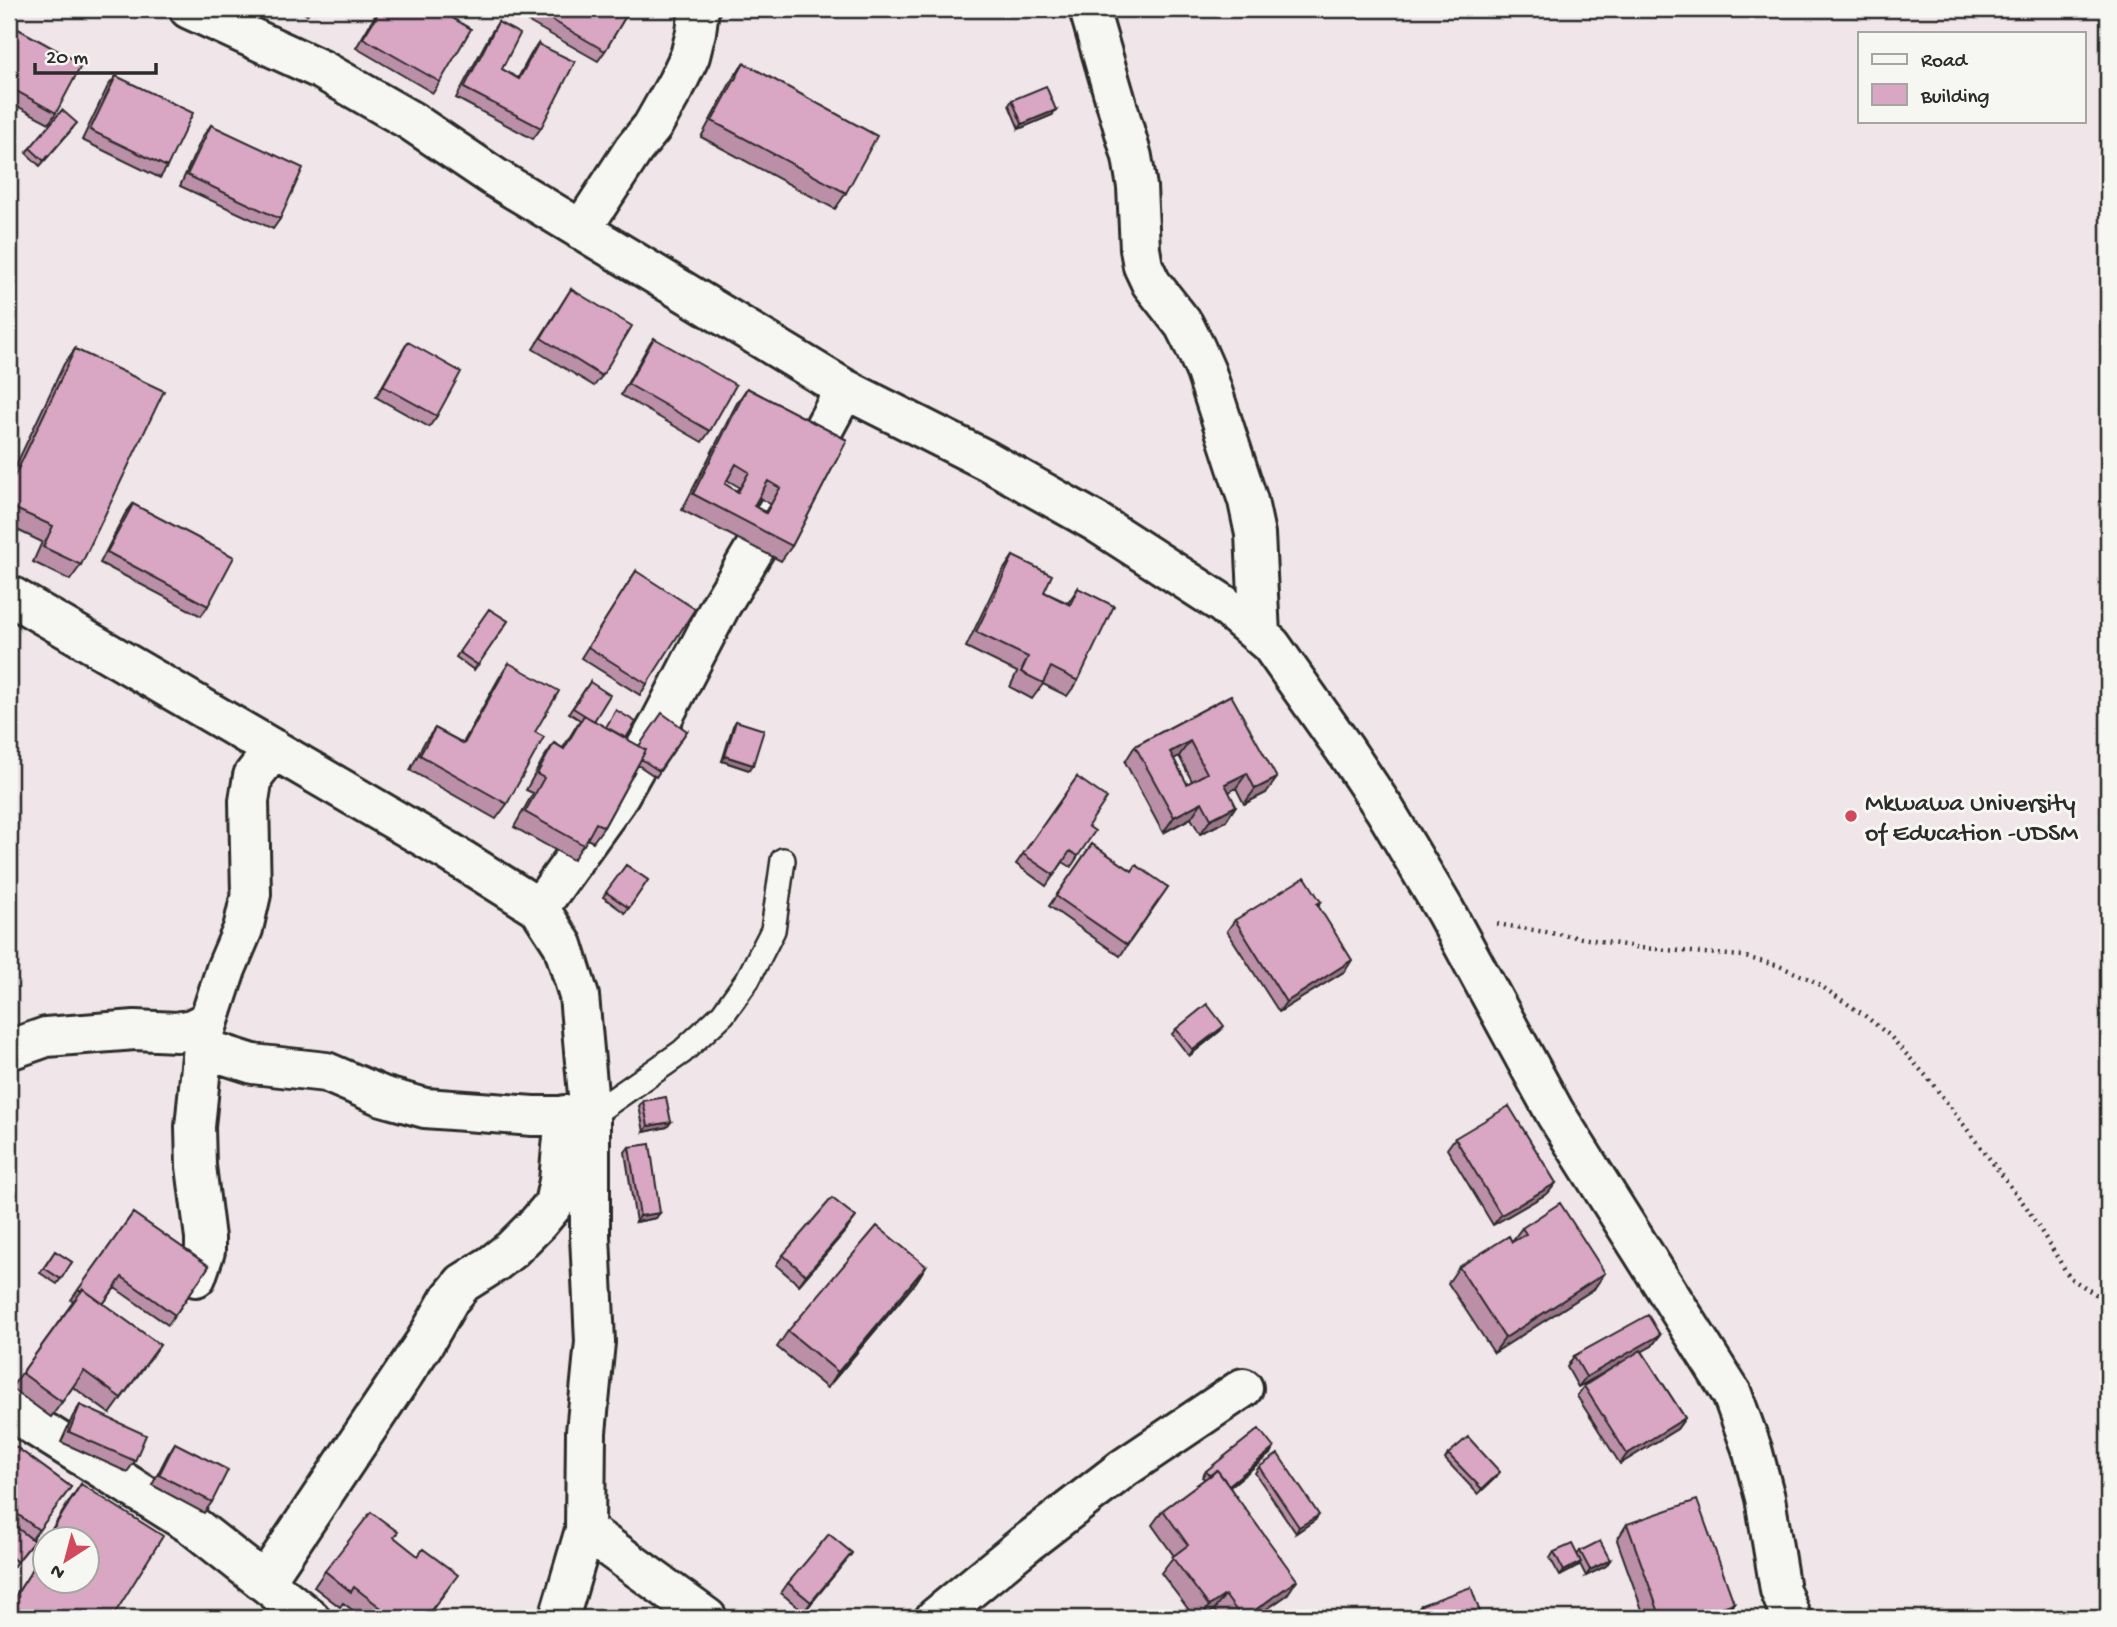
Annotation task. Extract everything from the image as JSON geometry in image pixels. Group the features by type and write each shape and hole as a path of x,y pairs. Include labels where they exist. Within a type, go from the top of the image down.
{"street":[{"path":"189,9 322,70 411,121 494,177 845,388 986,460 1096,522 1223,604 1271,645 1345,750 1446,911 1555,1113 1732,1394 1752,1449 1765,1498 1780,1590 1791,1618"},
{"path":"581,230 634,149 652,127 677,83 690,56 699,9"},
{"path":"1088,9 1132,157 1143,266 1151,283 1184,325 1195,347 1206,372 1248,501 1255,534 1260,635"},
{"path":"539,908 616,801 720,607 797,478 845,388"},
{"path":"11,602 274,749 448,851 539,908 563,945 579,996 578,1116 590,1236 595,1342 586,1432 585,1530 559,1618"},
{"path":"196,1277 205,1251 195,1166 195,1127 206,1035 226,969 243,929 251,894 249,801 253,776 274,749"},
{"path":"9,1050 46,1037 135,1030 177,1032 192,1029 253,1064 326,1072 382,1096 425,1108 494,1114 578,1116"},
{"path":"265,1581 425,1342 449,1300 463,1283 512,1249 554,1204 578,1116"},
{"path":"935,1618 1124,1468 1243,1388"},
{"path":"9,1410 192,1525 310,1618"},
{"path":"585,1530 707,1618"}],"lane":[{"path":"578,1116 682,1052 723,1014 748,979 773,930 783,860"}],"path":[{"path":"1446,911 1507,926 1603,943 1742,956 1779,966 1812,980 1889,1035 1928,1078 2027,1208 2070,1278 2108,1302"}],"building":[{"path":"381,9 437,9 471,29 440,82 363,38"},
{"path":"536,9 630,9 605,51"},
{"path":"498,22 520,34 502,69 519,79 538,44 575,62 541,128 464,88"},
{"path":"9,24 82,64 56,113 9,87"},
{"path":"744,63 877,136 846,193 712,121"},
{"path":"116,76 193,113 167,167 90,130"},
{"path":"1046,86 1056,110 1022,124 1012,100"},
{"path":"62,110 77,123 44,161 30,148"},
{"path":"211,125 303,168 280,219 187,175"},
{"path":"571,289 632,326 602,376 541,338"},
{"path":"654,338 736,385 710,431 628,384"},
{"path":"408,342 461,372 437,416 383,386"},
{"path":"75,349 164,391 81,565 43,547 53,526 9,506 9,488"},
{"path":"747,388 847,440 792,546 693,494","holes":["736,464 749,472 738,492 725,484","768,481 780,488 766,513 754,506"]},
{"path":"133,504 234,557 208,606 107,552"},
{"path":"1013,556 1052,575 1044,592 1070,605 1078,588 1114,606 1078,681 1051,667 1043,683 1021,672 1028,657 976,632"},
{"path":"636,571 695,609 647,684 588,647"},
{"path":"489,609 508,621 478,665 459,652"},
{"path":"509,663 559,691 535,732 544,737 507,804 420,755 435,728 464,744"},
{"path":"590,682 610,695 594,721 573,708"},
{"path":"1231,695 1277,778 1255,789 1247,773 1225,784 1236,806 1211,819 1202,802 1174,817 1135,746","holes":["1190,741 1207,773 1187,784 1170,752"]},
{"path":"616,710 636,722 626,738 606,727"},
{"path":"662,713 687,731 659,771 641,759 646,750 639,746"},
{"path":"584,715 646,750 604,827 596,823 584,845 525,812 544,778 537,774 554,743 564,749"},
{"path":"736,721 764,730 753,765 725,756"},
{"path":"1077,777 1107,798 1088,826 1095,831 1078,856 1070,851 1054,875 1023,854"},
{"path":"1092,844 1132,871 1136,865 1168,887 1127,945 1056,896"},
{"path":"626,865 648,880 629,908 606,892"},
{"path":"1305,877 1321,902 1317,904 1352,960 1286,1002 1235,920"},
{"path":"1207,1004 1224,1026 1193,1050 1176,1029"},
{"path":"666,1097 671,1122 648,1126 643,1101"},
{"path":"1509,1106 1556,1183 1501,1215 1455,1138"},
{"path":"650,1144 660,1213 640,1216 629,1147"},
{"path":"9,1147 16,1153 9,1163"},
{"path":"832,1198 856,1217 806,1275 783,1255"},
{"path":"1560,1203 1605,1273 1505,1338 1459,1267 1509,1236 1512,1242 1526,1234 1522,1228"},
{"path":"133,1213 209,1266 175,1315 122,1277 103,1304 83,1289 81,1292 78,1290"},
{"path":"877,1226 926,1266 838,1372 788,1331"},
{"path":"55,1251 72,1262 61,1279 44,1268"},
{"path":"83,1289 160,1345 121,1398 84,1371 62,1402 22,1373"},
{"path":"1648,1315 1660,1335 1586,1377 1574,1356"},
{"path":"1641,1350 1685,1418 1627,1454 1584,1386"},
{"path":"80,1405 146,1435 135,1461 69,1432"},
{"path":"1259,1429 1274,1448 1229,1485 1217,1470 1210,1476 1206,1471"},
{"path":"1468,1437 1500,1472 1482,1489 1448,1454"},
{"path":"9,1442 71,1487 42,1526 34,1526 9,1508"},
{"path":"175,1443 228,1470 212,1502 159,1475"},
{"path":"1278,1454 1319,1515 1299,1527 1259,1467"},
{"path":"1217,1470 1297,1580 1244,1618 1225,1595 1209,1606 1172,1557 1188,1545 1163,1510"},
{"path":"81,1484 163,1536 112,1618 28,1618 9,1606 32,1570 32,1596 102,1596 102,1526 55,1526"},
{"path":"1697,1500 1734,1603 1690,1618 1661,1618 1627,1524"},
{"path":"371,1512 398,1532 394,1537 418,1556 423,1549 458,1575 425,1618 394,1618 354,1587 351,1592 325,1571"},
{"path":"15,1526 32,1539 32,1543 17,1562 9,1555 9,1534"},
{"path":"829,1534 852,1553 811,1602 788,1583"},
{"path":"1600,1541 1610,1560 1590,1570 1580,1551"},
{"path":"1572,1544 1581,1562 1564,1571 1554,1552"},
{"path":"1471,1587 1482,1618 1425,1618 1421,1605"}],"place":[{"name":"Mkwawa University of Education -UDSM","path":"1851,816"}]}
